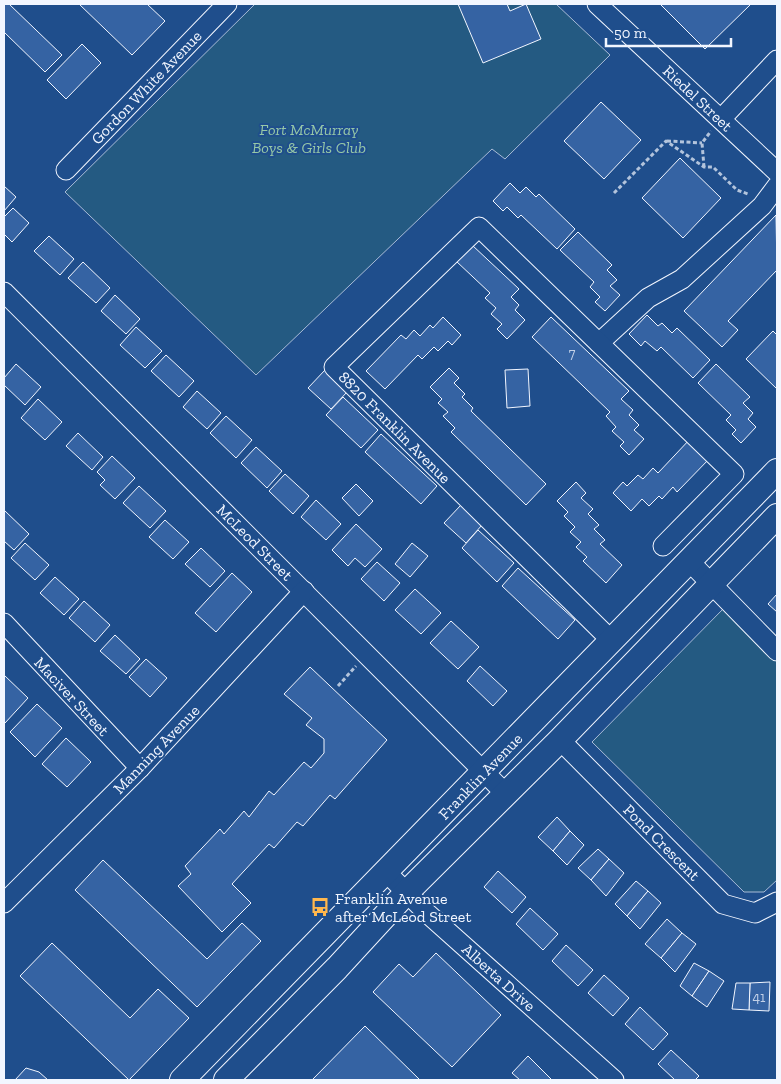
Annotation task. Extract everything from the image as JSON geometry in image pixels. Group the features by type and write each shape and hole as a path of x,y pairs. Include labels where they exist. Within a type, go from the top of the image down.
{"main road":[{"name":"Franklin Avenue","path":"182,1080 777,471"},
{"name":"Franklin Avenue","path":"226,1080 337,968 406,893 560,740 777,516"}],"street":[{"name":"Gordon White Avenue","path":"66,170 226,4"},
{"name":"Riedel Street","path":"597,4 777,172"},
{"path":"721,120 777,60"},
{"path":"599,343 648,298 682,280 762,206 777,186"},
{"name":"8820 Franklin Avenue","path":"612,641 334,367 479,227 734,474 663,546"},
{"name":"McLeod Street","path":"4,292 506,794"},
{"path":"689,561 777,651"},
{"name":"Manning Avenue","path":"4,902 140,768 304,591"},
{"name":"Maciver Street","path":"4,623 140,768"},
{"name":"Pond Crescent","path":"560,740 723,904 755,914 777,902"},
{"name":"Alberta Drive","path":"386,872 406,893 614,1080"}],"path":[{"path":"704,167 702,142 721,120"},
{"path":"614,193 666,141 702,142"},
{"path":"666,141 704,167 714,167 737,190 746,194 752,194"},
{"path":"338,686 366,654"}],"green space":[{"name":"Fort McMurray Boys & Girls Club","path":"255,4 556,4 610,55 505,159 492,149 256,375 65,192"},
{"path":"724,608 777,661 777,880 764,892 744,892 592,742"}],"building":[{"path":"4,4 9,4 62,55 45,72 4,32"},
{"path":"79,4 147,4 165,21 132,55"},
{"path":"458,4 507,4 510,11 526,4 541,39 483,63"},
{"path":"660,4 751,4 705,49"},
{"path":"82,44 101,63 66,99 47,80"},
{"path":"601,102 641,140 604,179 564,141"},
{"path":"680,158 721,198 683,238 642,198"},
{"path":"510,183 520,193 526,187 536,197 539,194 575,229 557,249 521,215 518,218 507,207 503,211 493,201"},
{"path":"4,186 16,197 4,211"},
{"path":"13,208 29,223 12,242 4,234 4,217"},
{"path":"776,215 777,270 728,321 738,330 722,347 684,311"},
{"path":"578,232 612,265 607,270 617,280 610,286 620,295 605,311 595,302 600,297 590,287 594,282 560,250"},
{"path":"49,236 74,259 60,275 34,251"},
{"path":"472,245 519,289 511,297 519,305 515,310 525,320 507,339 497,329 502,324 491,314 496,308 485,298 490,293 456,261"},
{"path":"83,262 110,288 96,303 68,278"},
{"path":"115,295 140,319 126,334 101,311"},
{"path":"647,315 658,326 662,323 672,333 677,328 710,360 693,378 661,347 657,351 645,341 641,346 629,334"},
{"path":"443,317 461,335 452,345 448,341 438,351 434,347 422,359 418,355 385,389 366,371 401,335 406,339 414,330 420,336 430,325 433,328"},
{"path":"551,317 629,391 621,399 633,410 629,415 639,425 634,430 644,439 629,455 620,446 624,442 612,431 616,427 606,416 610,412 532,337"},
{"path":"136,327 162,351 145,368 120,345"},
{"path":"773,331 777,335 777,389 746,359"},
{"path":"166,355 194,381 179,397 151,371"},
{"path":"16,364 41,387 25,405 4,385 4,378"},
{"path":"716,364 750,397 743,403 753,413 748,419 756,427 741,443 732,434 736,430 726,420 731,415 698,383"},
{"path":"449,368 459,378 454,383 465,394 462,397 473,408 471,411 546,484 526,505 451,432 455,428 443,416 448,412 438,403 442,399 430,387"},
{"path":"528,369 530,406 507,408 505,370"},
{"path":"325,370 348,391 331,409 308,388"},
{"path":"197,391 221,413 207,429 183,407"},
{"path":"343,397 378,430 361,448 326,415"},
{"path":"38,399 62,422 45,440 21,418"},
{"path":"226,416 252,440 236,458 210,433"},
{"path":"78,433 103,457 92,470 66,446"},
{"path":"381,434 437,486 421,504 365,452"},
{"path":"691,438 711,457 677,492 673,487 662,499 659,496 649,506 642,499 631,511 613,493 623,482 627,486 638,475 643,479 653,468 658,473"},
{"path":"256,447 282,471 267,488 241,463"},
{"path":"112,456 135,478 115,499 100,485 105,480 97,472"},
{"path":"285,474 309,496 293,514 269,491"},
{"path":"576,482 586,493 581,498 593,509 588,514 599,525 594,529 605,540 600,544 622,565 606,583 583,561 587,557 576,547 581,542 570,532 575,527 564,516 568,512 557,501"},
{"path":"356,484 373,501 359,516 342,498"},
{"path":"139,486 166,511 150,528 123,503"},
{"path":"316,500 341,524 326,540 301,517"},
{"path":"461,505 482,525 466,543 444,523"},
{"path":"4,510 29,534 14,550 4,541"},
{"path":"165,520 189,542 173,559 149,537"},
{"path":"356,524 382,549 365,567 355,558 348,566 332,550"},
{"path":"478,530 514,563 497,582 462,548"},
{"path":"25,543 49,565 35,580 11,558"},
{"path":"412,543 428,556 410,577 395,564"},
{"path":"201,548 225,571 210,587 185,564"},
{"path":"377,562 400,583 384,601 361,579"},
{"path":"518,568 575,620 558,639 502,586"},
{"path":"232,573 252,592 216,632 195,613"},
{"path":"55,577 79,599 64,615 40,593"},
{"path":"415,589 441,613 421,634 395,610"},
{"path":"777,594 777,612 768,604"},
{"path":"84,601 110,625 95,642 69,618"},
{"path":"451,621 479,647 458,669 430,643"},
{"path":"115,635 140,659 126,674 100,651"},
{"path":"146,659 167,678 150,697 129,677"},
{"path":"480,666 507,691 493,706 467,681"},
{"path":"310,667 387,740 335,799 330,795 303,826 297,822 274,848 269,844 232,884 251,903 222,932 178,886 191,874 185,866 220,829 224,834 244,811 249,817 269,791 274,795 304,762 311,768 324,753 324,739 306,725 312,718 284,694"},
{"path":"4,675 28,698 5,723 4,722"},
{"path":"37,704 62,728 35,757 10,732"},
{"path":"66,738 91,762 67,787 42,764"},
{"path":"557,817 570,831 553,851 538,837"},
{"path":"570,831 584,845 567,865 553,851"},
{"path":"598,849 609,859 591,880 578,868"},
{"path":"609,859 624,873 606,896 591,880"},
{"path":"103,860 207,959 242,923 261,941 197,1007 75,890"},
{"path":"498,871 526,897 512,913 484,887"},
{"path":"636,881 648,891 627,916 615,904"},
{"path":"648,891 661,903 640,929 627,916"},
{"path":"530,908 558,934 543,950 516,924"},
{"path":"667,919 682,933 661,958 645,944"},
{"path":"682,933 696,944 675,972 661,958"},
{"path":"52,943 130,1018 158,989 189,1018 129,1080 20,976"},
{"path":"566,945 593,970 578,986 552,961"},
{"path":"436,953 501,1015 452,1067 373,992 399,964 413,977"},
{"path":"694,963 709,971 692,996 680,986"},
{"path":"709,971 724,981 707,1007 692,996"},
{"path":"604,975 629,998 613,1016 588,993"},
{"path":"770,982 769,1011 749,1010 750,983"},
{"path":"736,983 750,983 749,1010 732,1009"},
{"path":"640,1007 668,1034 653,1050 625,1024"},
{"path":"365,1026 420,1080 312,1080"},
{"path":"671,1050 699,1076 695,1080 675,1080 658,1064"},
{"path":"528,1056 552,1080 520,1080 512,1073"},
{"path":"26,1068 39,1072 48,1080 15,1080"}],"place":[{"name":"Franklin Avenue after McLeod Street","path":"320,907"}]}
